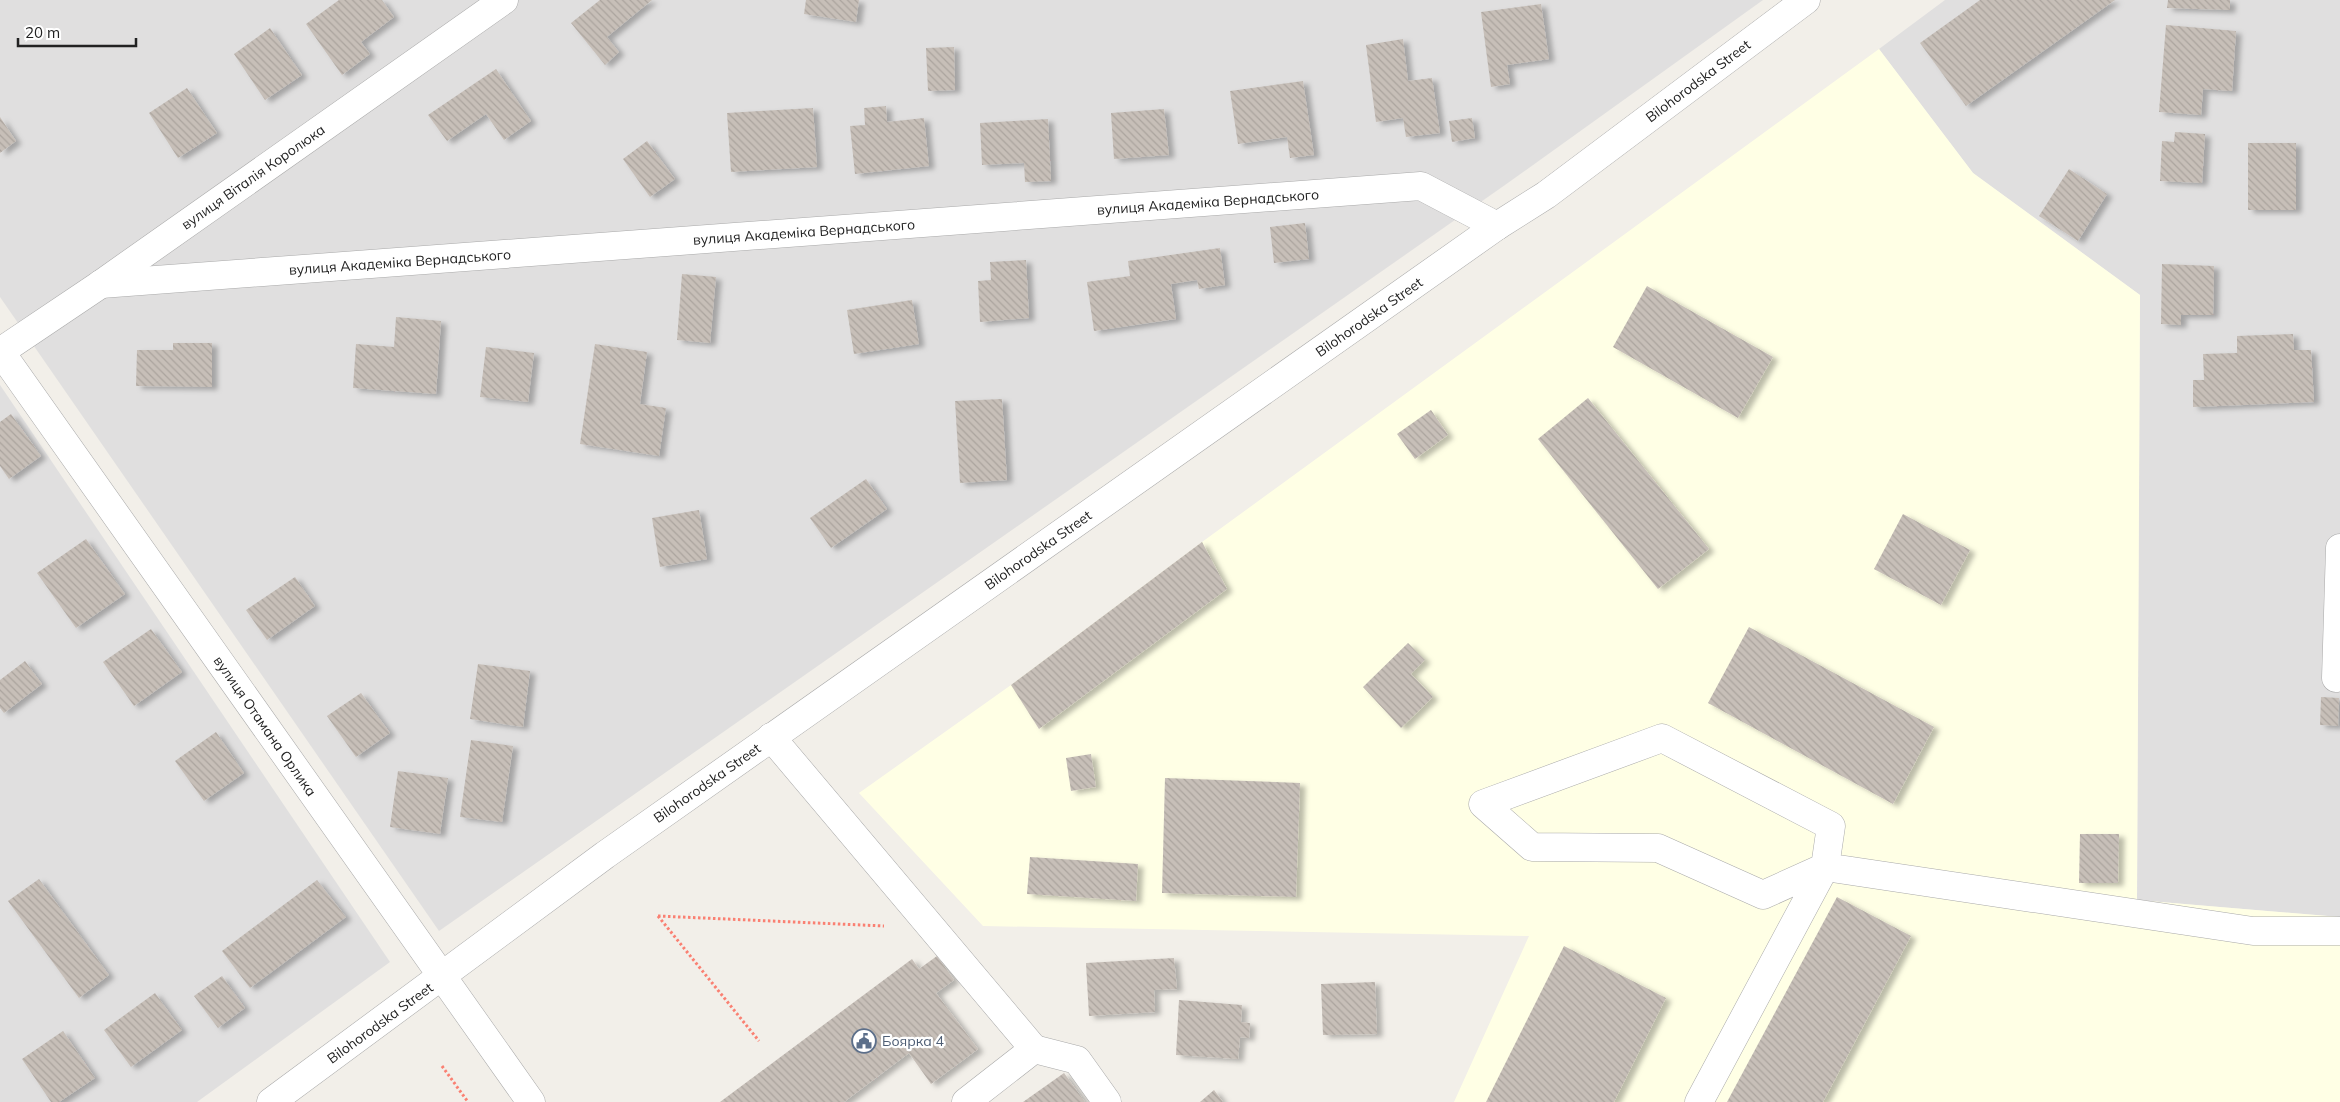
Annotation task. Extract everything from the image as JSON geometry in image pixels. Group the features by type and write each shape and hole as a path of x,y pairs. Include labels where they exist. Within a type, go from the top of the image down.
{"street":[{"name":"вулиця Віталія Королюка","path":"0,351 101,284 504,0"},
{"name":"Bilohorodska Street","path":"271,1102 605,856 771,737 1497,226 1546,195 1806,0"},
{"name":"вулиця Академіка Вернадського","path":"101,284 1421,186 1497,226"},
{"name":"вулиця Отамана Орлика","path":"0,351 531,1102"},
{"path":"2336,678 2340,548"},
{"path":"771,737 1034,1049 1077,1060 1107,1102"},
{"path":"1699,1102 1826,867 1831,826 1662,738 1482,804 1532,847 1658,848 1763,895 1826,867 2253,931 2340,931"},
{"path":"966,1102 1034,1049"}],"path":[{"path":"759,1041 658,916 932,928"},
{"path":"442,1066 468,1102"}],"shaded area":[{"path":"0,0 1763,0 1505,185 439,931 0,297"},
{"path":"1945,0 2340,0 2340,917 2137,900 2140,295 1973,173 1879,49"},
{"path":"1879,49 1973,173 2140,295 2137,900 2340,917 2340,1102 1454,1102 1529,936 983,926 859,793 1011,685 1202,542"},
{"path":"0,385 390,962 197,1102 0,1102"}],"building":[{"path":"339,0 382,0 394,17 361,42 370,54 342,75 306,24"},
{"path":"600,0 652,0 607,37 619,52 605,65 571,23"},
{"path":"806,0 859,0 856,22 804,14"},
{"path":"1980,0 2115,0 1966,106 1920,43"},
{"path":"2168,0 2230,0 2230,10 2167,8"},
{"path":"1541,4 1549,59 1507,65 1510,84 1491,87 1481,12"},
{"path":"2166,25 2236,31 2232,91 2203,89 2201,115 2159,112"},
{"path":"270,28 302,75 265,100 234,54"},
{"path":"1403,39 1408,81 1432,78 1440,133 1406,137 1403,118 1376,122 1366,45"},
{"path":"954,47 955,90 928,91 926,48"},
{"path":"496,69 531,121 504,140 486,114 447,141 428,115"},
{"path":"1303,81 1314,155 1290,158 1287,137 1238,144 1230,91"},
{"path":"187,88 217,133 178,158 149,113"},
{"path":"886,106 887,122 924,118 929,166 855,174 850,126 865,125 864,108"},
{"path":"813,108 817,167 731,172 727,113"},
{"path":"1164,109 1169,155 1114,159 1111,113"},
{"path":"0,117 16,141 0,153"},
{"path":"1472,118 1475,138 1452,142 1449,121"},
{"path":"1048,119 1051,181 1025,182 1024,163 982,165 980,123"},
{"path":"2175,132 2205,134 2202,183 2160,181 2162,141 2174,142"},
{"path":"647,141 675,179 650,197 623,159"},
{"path":"2248,143 2296,143 2296,210 2248,210"},
{"path":"2069,169 2107,194 2078,241 2039,216"},
{"path":"1305,223 1309,259 1274,263 1270,227"},
{"path":"1220,248 1225,285 1199,289 1197,280 1171,284 1176,319 1094,331 1087,282 1130,276 1128,261"},
{"path":"1026,260 1029,318 980,322 978,281 991,280 990,262"},
{"path":"2162,264 2214,266 2213,315 2181,315 2181,325 2161,324"},
{"path":"682,274 716,277 710,343 677,340"},
{"path":"1647,286 1773,357 1738,418 1613,347"},
{"path":"912,300 919,344 854,354 847,310"},
{"path":"396,317 441,321 436,394 353,388 356,344 394,347"},
{"path":"2293,334 2294,350 2311,350 2314,402 2193,407 2193,380 2204,380 2203,354 2237,353 2237,336"},
{"path":"173,343 212,343 212,387 136,386 137,350 173,350"},
{"path":"595,344 647,352 640,404 666,408 659,456 580,444"},
{"path":"486,347 534,353 528,402 480,397"},
{"path":"1588,398 1709,549 1658,589 1538,439"},
{"path":"1002,399 1007,480 960,483 955,401"},
{"path":"1431,410 1448,435 1415,459 1397,434"},
{"path":"11,414 41,456 9,479 0,466 0,422"},
{"path":"866,479 887,509 831,548 810,518"},
{"path":"699,510 707,559 660,567 652,518"},
{"path":"1903,514 1970,550 1941,605 1874,569"},
{"path":"86,539 125,594 76,628 37,573"},
{"path":"1202,542 1227,589 1039,729 1011,685"},
{"path":"295,577 315,606 267,640 246,610"},
{"path":"1749,627 1934,727 1893,804 1708,703"},
{"path":"151,629 182,672 134,706 103,662"},
{"path":"1408,643 1425,660 1411,674 1433,697 1401,728 1363,687"},
{"path":"25,661 42,684 4,713 0,708 0,680"},
{"path":"478,664 530,671 523,727 470,719"},
{"path":"361,693 390,733 356,757 327,716"},
{"path":"2321,697 2339,698 2338,726 2320,725"},
{"path":"216,732 244,773 204,801 175,761"},
{"path":"471,740 513,746 502,822 460,817"},
{"path":"1091,754 1096,787 1071,791 1066,758"},
{"path":"398,771 448,778 440,834 390,827"},
{"path":"1165,778 1300,783 1296,897 1162,893"},
{"path":"2080,834 2119,834 2118,883 2079,883"},
{"path":"1030,857 1138,864 1136,901 1027,894"},
{"path":"39,879 109,975 79,998 8,901"},
{"path":"317,880 346,917 250,988 222,951"},
{"path":"1837,897 1911,936 1823,1102 1727,1102"},
{"path":"1564,946 1666,998 1614,1102 1486,1102"},
{"path":"937,956 954,980 936,993 978,1049 931,1084 909,1053 844,1102 720,1102 912,959 919,969"},
{"path":"1174,958 1177,989 1154,990 1155,1012 1089,1016 1086,963"},
{"path":"222,976 245,1008 218,1028 194,996"},
{"path":"1375,982 1377,1034 1323,1035 1321,984"},
{"path":"155,993 182,1030 131,1067 104,1030"},
{"path":"1179,1000 1242,1005 1241,1022 1250,1023 1249,1038 1240,1037 1238,1059 1176,1055"},
{"path":"63,1031 95,1078 59,1102 51,1102 22,1059"},
{"path":"1064,1073 1085,1102 1023,1102"},
{"path":"1214,1090 1223,1102 1200,1102"}],"place":[{"name":"Боярка 4","path":"864,1041"}]}
